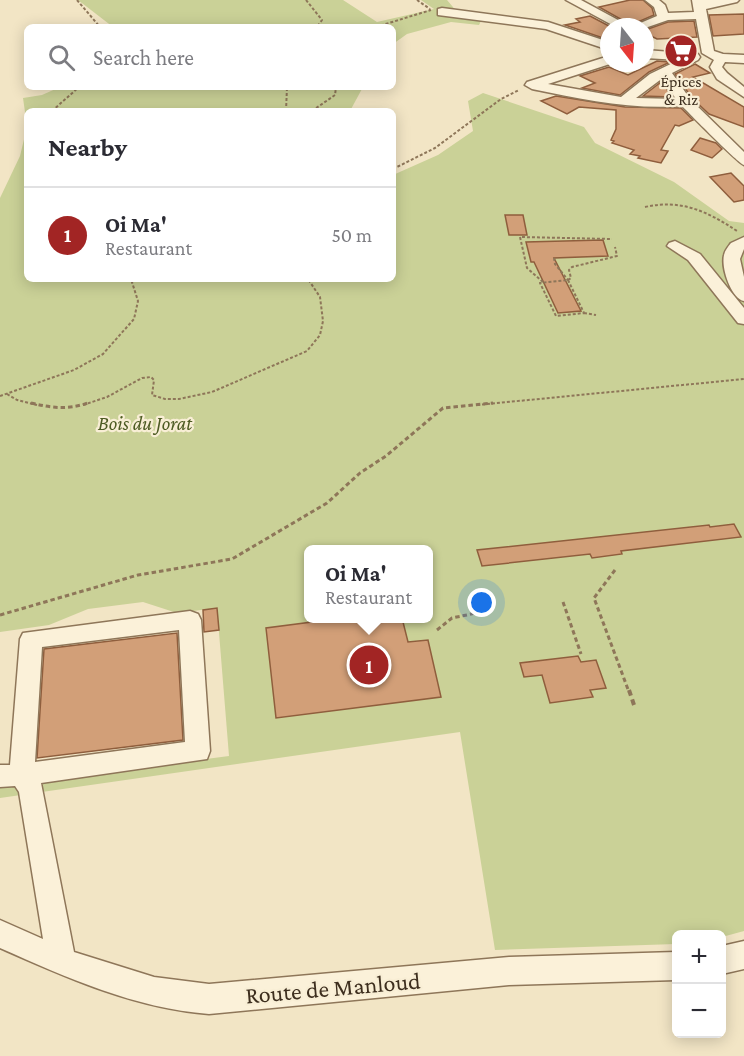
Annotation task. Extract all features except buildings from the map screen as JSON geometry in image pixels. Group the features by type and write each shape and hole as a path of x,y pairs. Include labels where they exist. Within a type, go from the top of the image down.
{"street":[{"path":"572,0 607,18"},
{"path":"651,0 659,5 664,18"},
{"path":"654,21 700,7 733,0"},
{"path":"700,7 719,74 744,93"},
{"path":"442,12 548,26 600,43"},
{"path":"654,49 661,54"},
{"path":"654,54 744,59"},
{"path":"626,100 655,77 694,57"},
{"path":"532,85 600,63"},
{"path":"665,73 685,102 718,132 744,161"},
{"path":"532,85 597,98 663,104 685,102"},
{"path":"744,242 735,247 731,258 735,278 744,296"},
{"path":"675,246 694,257 744,319"},
{"path":"190,620 198,751 11,776 31,639 190,620"},
{"path":"11,776 31,790 61,960"},
{"name":"Route de Manloud","path":"0,934 108,980 155,994 183,998 209,999 508,971 672,966"},
{"path":"726,959 744,955"}],"path":[{"path":"77,0 97,24"},
{"path":"306,0 322,20 319,24"},
{"path":"386,24 431,10 417,0"},
{"path":"396,168 435,148 501,99 532,85"},
{"path":"55,108 76,90"},
{"path":"286,108 287,90"},
{"path":"316,108 334,95 335,90"},
{"path":"645,207 653,205 695,206 744,235"},
{"path":"544,282 527,268 520,237 612,239"},
{"path":"596,315 584,313 556,316 540,283 571,279 572,267 617,256 615,247"},
{"path":"554,258 584,313"},
{"path":"587,258 594,261"},
{"path":"0,396 74,370 103,354 134,319 138,301 131,282"},
{"path":"7,394 17,400 56,409 73,408 107,397 142,378 152,377 154,380 152,395 159,399 189,397 232,386 292,360 309,350 318,340 323,325 321,298 309,286 308,282"},
{"path":"0,615 138,575 232,559 327,503 360,473 386,456 443,408 744,379"},
{"path":"615,570 594,598 634,705"},
{"path":"563,602 581,654"},
{"path":"437,630 442,622 451,618 486,611"}],"green space":[{"path":"78,0 343,0 377,22 434,9 421,0 447,0 458,13 481,21 479,25 451,22 407,34 396,42 396,24 109,24"},
{"path":"53,90 361,90 352,108 24,108 23,98 42,95"},
{"name":"Bois du Jorat","path":"483,93 584,127 595,143 674,182 729,221 744,223 744,931 726,936 726,930 672,930 672,944 495,950 460,732 0,798 0,786 229,756 217,608 177,613 143,602 88,609 49,625 0,632 0,198 20,156 24,139 24,282 396,282 396,174 438,155 473,131 468,101"}],"place":[{"name":"Épices & Riz","path":"681,51"},
{"name":"Oi Ma'","path":"369,665"}]}
